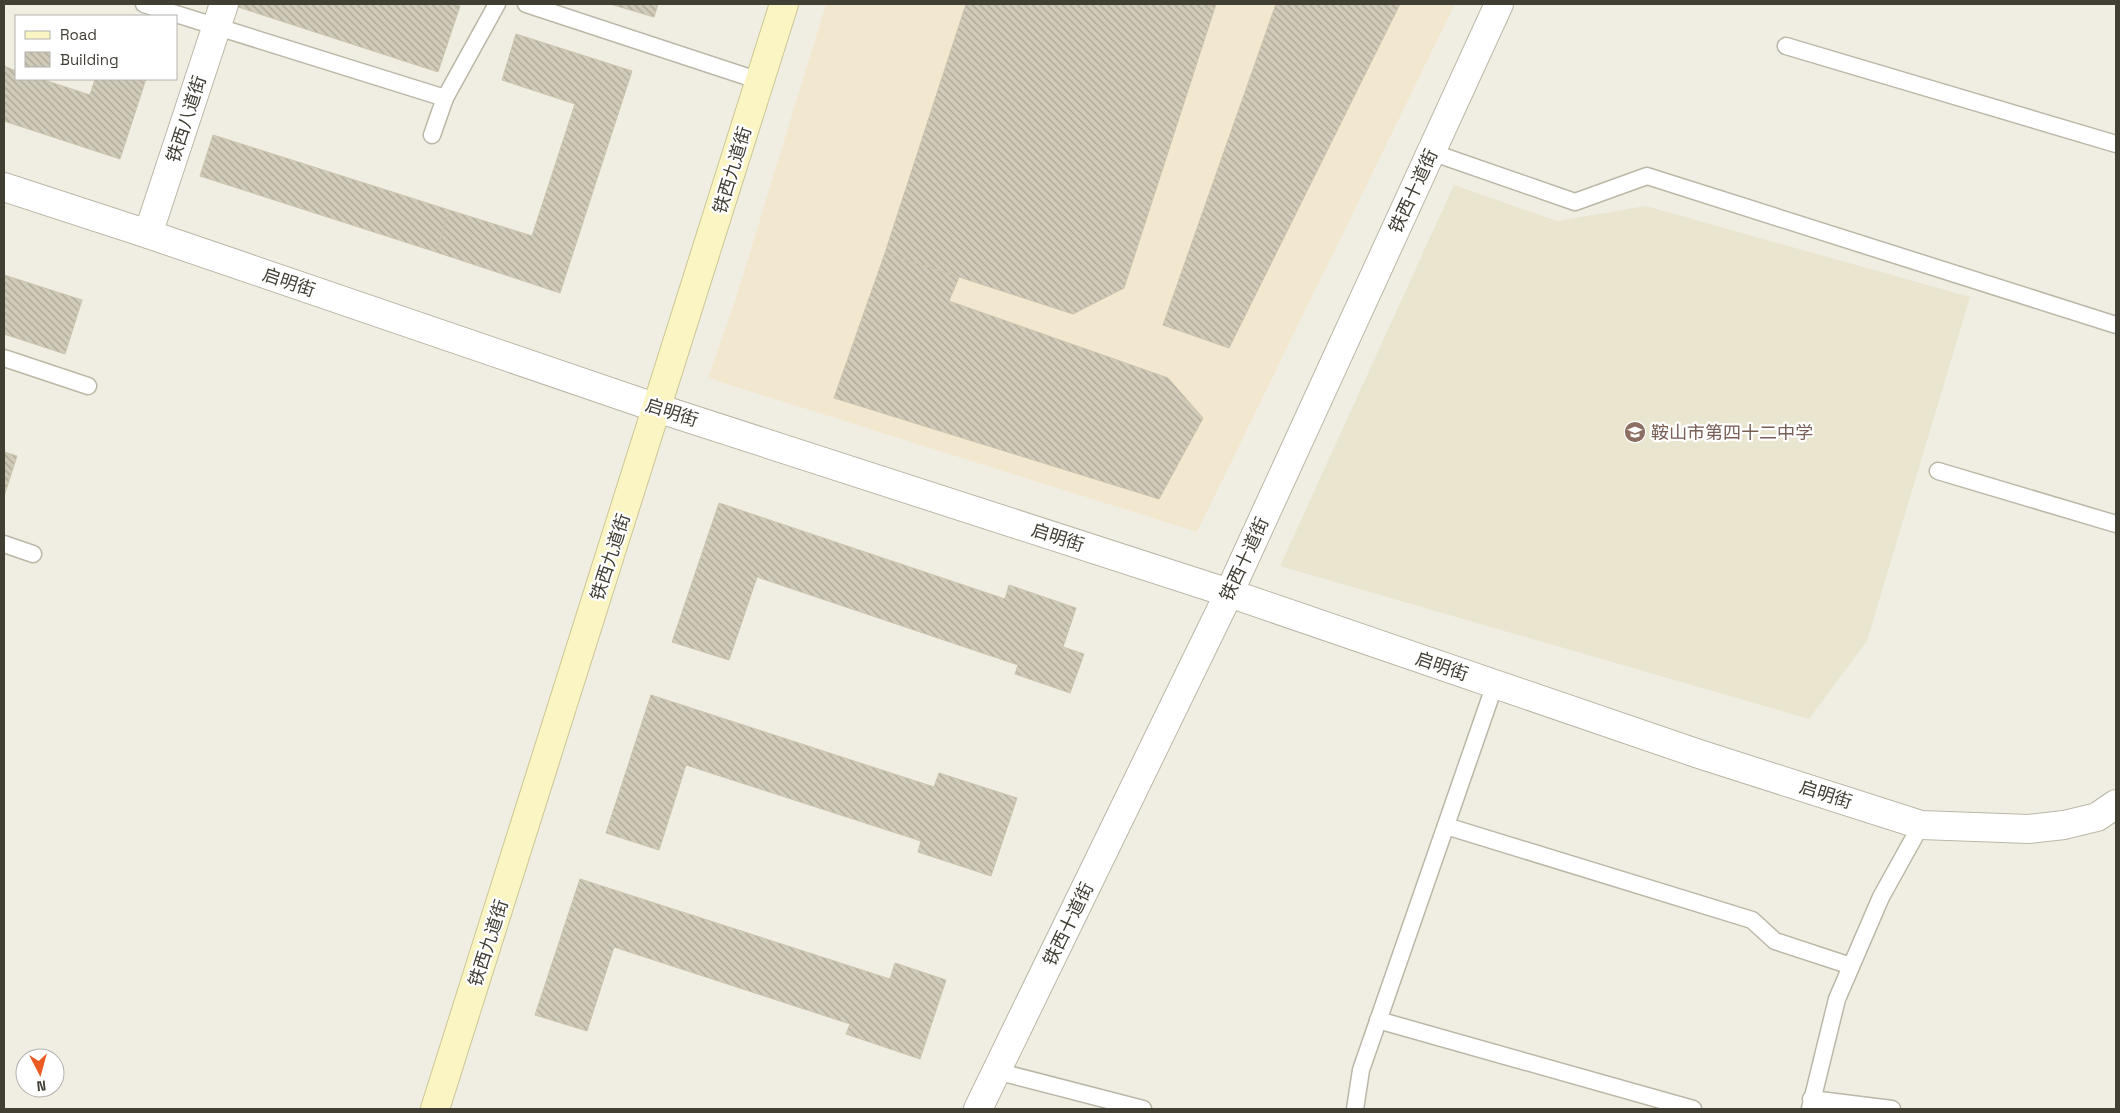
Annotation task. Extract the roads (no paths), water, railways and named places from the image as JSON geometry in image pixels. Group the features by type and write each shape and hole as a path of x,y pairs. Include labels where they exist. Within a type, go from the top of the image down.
{"main road":[{"name":"铁西九道街","path":"435,1109 658,408 784,4"}],"street":[{"name":"铁西十道街","path":"978,1109 1229,593 1499,4"},
{"name":"铁西八道街","path":"148,234 220,15"},
{"name":"启明街","path":"4,187 148,234 658,408 1229,593 1700,754 1921,826 2029,829 2064,825 2097,817 2116,804"}],"lane":[{"path":"144,4 220,15 445,98"},
{"path":"432,135 445,98 497,4"},
{"path":"526,4 760,81"},
{"path":"1786,46 2116,144"},
{"path":"1431,152 1575,202 1648,176 2116,326"},
{"path":"4,358 88,386"},
{"path":"1938,471 2116,524"},
{"path":"4,544 33,554"},
{"path":"1355,1109 1361,1070 1495,684"},
{"path":"1446,826 1752,920 1775,941 1851,966"},
{"path":"1892,1109 1811,1104 1837,999 1881,897 1921,826"},
{"path":"1378,1020 1693,1109"},
{"path":"996,1071 1143,1109"}],"place":[{"name":"鞍山市第四十二中学","path":"1635,432"}]}
